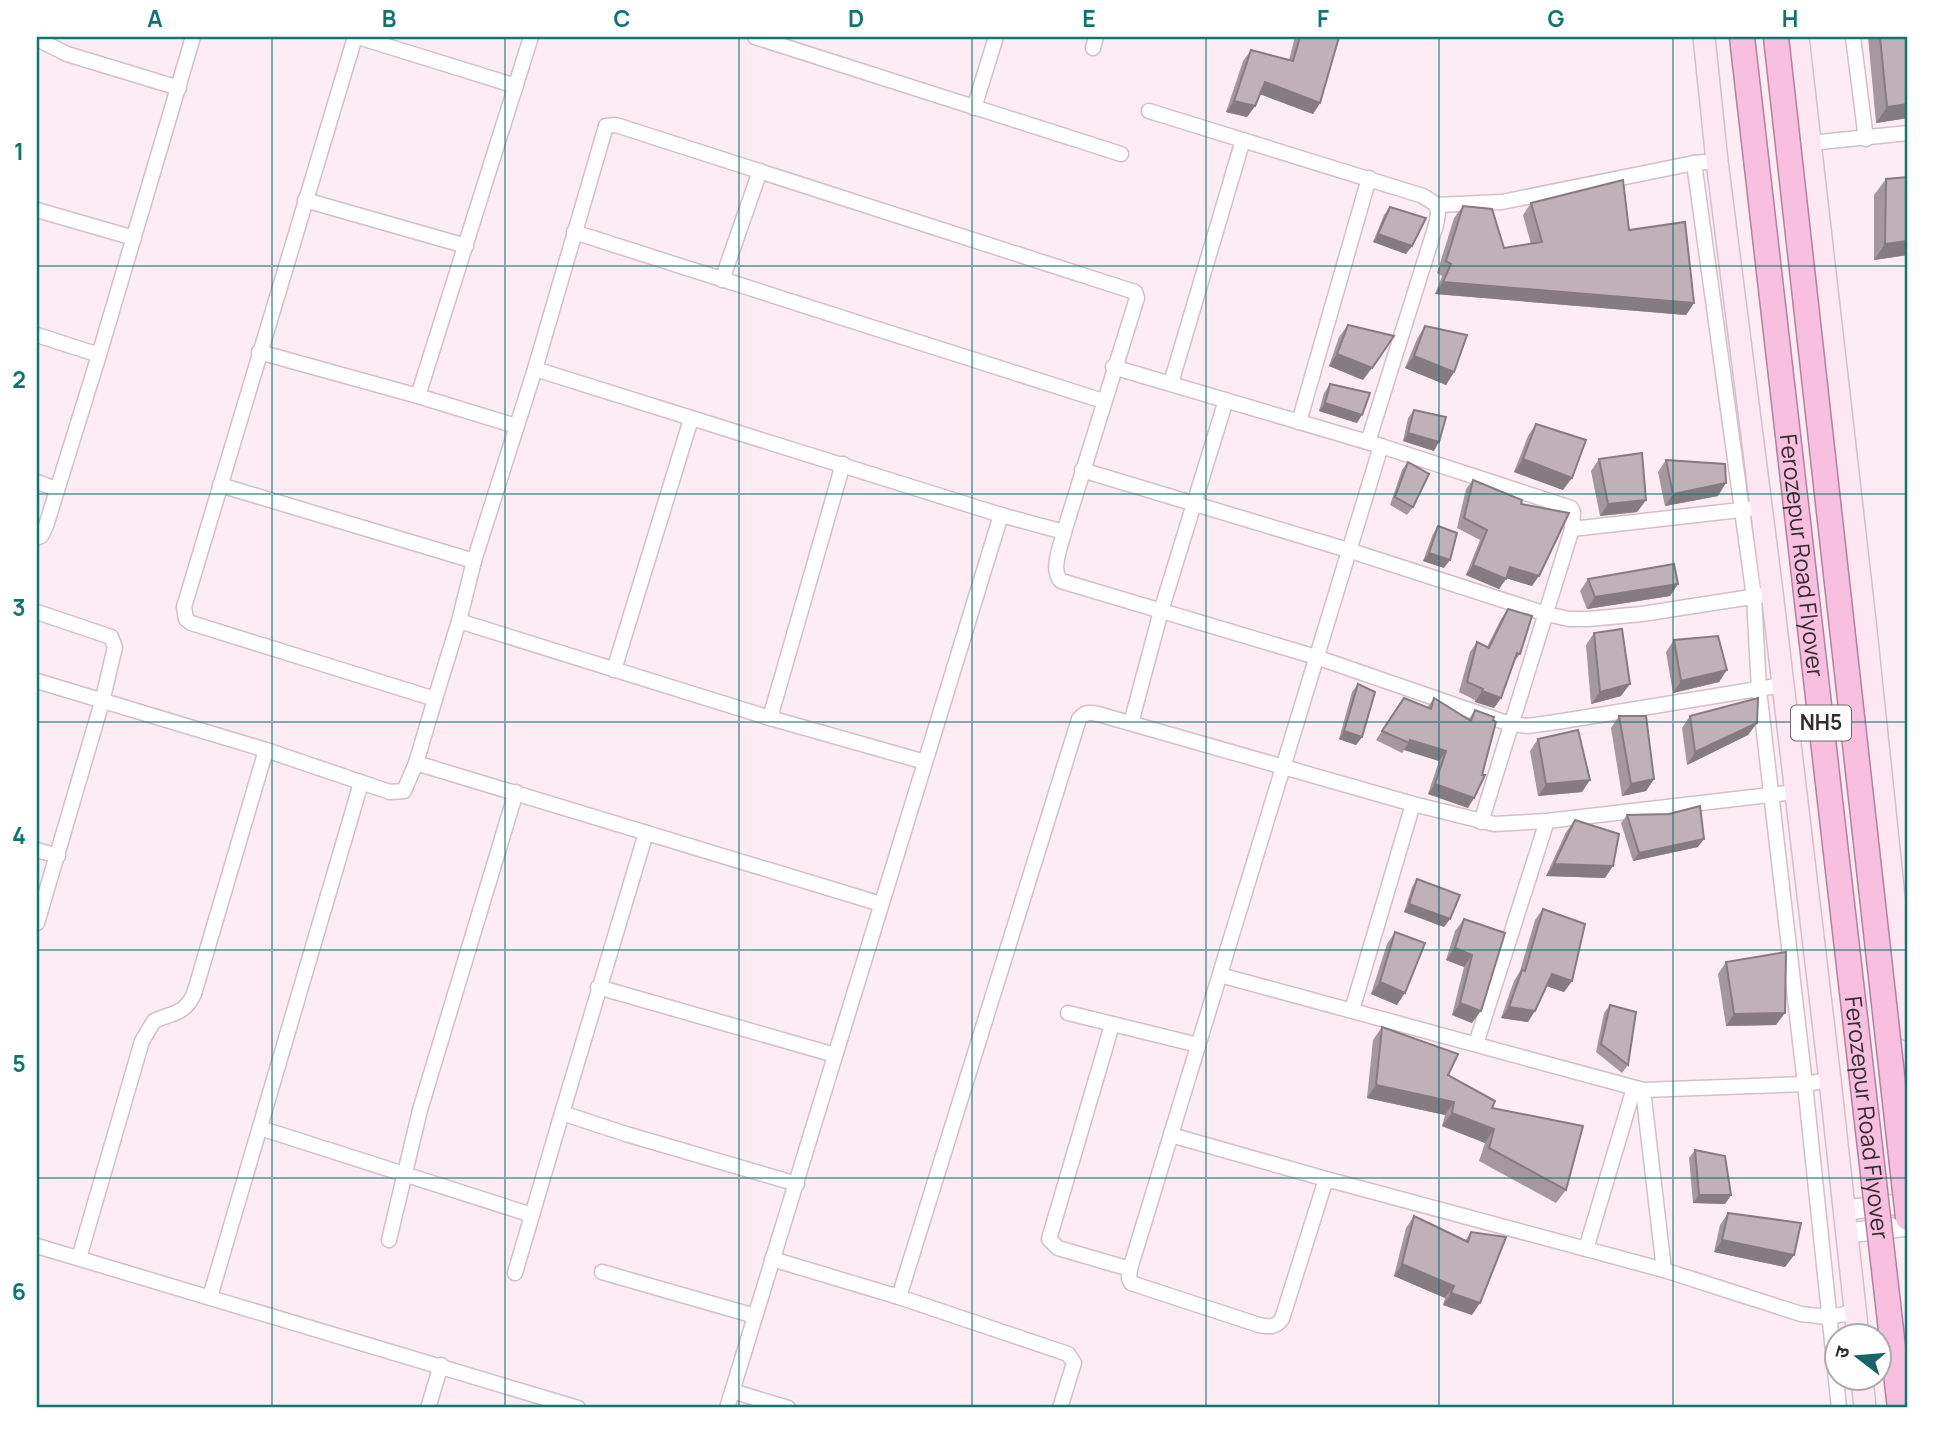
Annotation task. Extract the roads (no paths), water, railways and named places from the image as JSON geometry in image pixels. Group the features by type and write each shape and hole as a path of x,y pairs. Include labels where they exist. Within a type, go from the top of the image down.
{"highway":[{"name":"Ferozepur Road Flyover","path":"1742,37 1900,1408"},
{"name":"Ferozepur Road Flyover","path":"1776,37 1908,1218"}],"main road":[{"path":"1704,37 1751,508 1763,595 1782,685 1857,1322"},
{"path":"1797,37 1908,1030"}],"street":[{"path":"37,538 44,532 193,37"},
{"path":"435,699 204,627 186,619 184,607 356,37 516,86"},
{"path":"418,396 531,37"},
{"path":"755,37 1121,154"},
{"path":"974,108 996,37"},
{"path":"1853,37 1866,139"},
{"path":"37,39 67,54 179,88"},
{"path":"1149,111 1369,178 1423,196 1437,205 1502,202 1694,163 1717,161"},
{"path":"37,681 265,750 390,792 404,791 416,763 459,621 474,561 535,369 602,131 610,124 1135,292 1137,298 1064,532 1055,570 1061,581 1316,657 1510,724 1528,726 1563,721 1782,685"},
{"path":"1810,143 1908,133"},
{"path":"1171,383 1243,140"},
{"path":"1572,529 1751,508 1694,163"},
{"path":"722,280 760,171"},
{"path":"1299,422 1369,178"},
{"path":"305,200 466,246"},
{"path":"1326,1179 1278,1325 1259,1325 1134,1285 1129,1278 1348,550 1374,444 1436,225 1437,205"},
{"path":"37,210 134,238"},
{"path":"574,232 1103,401"},
{"path":"37,335 99,355"},
{"path":"259,352 516,426"},
{"path":"1114,367 1374,444 1567,505 1573,512 1572,529 1481,822"},
{"path":"535,369 1001,515 1064,532"},
{"path":"1131,723 1161,611 1226,400"},
{"path":"614,670 691,419"},
{"path":"770,718 843,464"},
{"path":"1082,470 1569,619 1642,614 1763,595 1759,690 1839,1408"},
{"path":"37,482 57,489"},
{"path":"220,485 474,561"},
{"path":"727,1408 1001,515"},
{"path":"37,612 111,637 115,647 102,702 37,923"},
{"path":"459,621 770,718 926,762"},
{"path":"899,1297 1079,719 1083,714 1090,712 1413,804 1481,822 1507,825 1795,792"},
{"path":"79,1258 142,1041 153,1021 180,1012 188,1006 194,994 265,750"},
{"path":"416,763 881,904"},
{"path":"210,1297 361,783"},
{"path":"389,1240 420,1110 516,792"},
{"path":"1352,1010 1413,804"},
{"path":"1476,1044 1547,821"},
{"path":"515,1273 646,833"},
{"path":"37,850 58,856"},
{"path":"1220,975 1639,1089 1805,1084 1830,1080"},
{"path":"598,988 835,1055"},
{"path":"1068,1013 1198,1045"},
{"path":"1112,1025 1049,1239 1058,1248 1130,1269"},
{"path":"1586,1249 1639,1089"},
{"path":"1639,1089 1664,1270"},
{"path":"562,1112 626,1134 797,1184"},
{"path":"260,1128 532,1215"},
{"path":"1171,1135 1664,1270 1801,1314 1828,1317 1856,1312"},
{"path":"1845,1210 1908,1203"},
{"path":"1848,1233 1908,1226"},
{"path":"37,1246 578,1408"},
{"path":"772,1259 899,1297 1068,1354 1074,1363 1060,1408"},
{"path":"602,1272 755,1316"},
{"path":"428,1408 440,1366"},
{"path":"732,1391 788,1408"}]}
